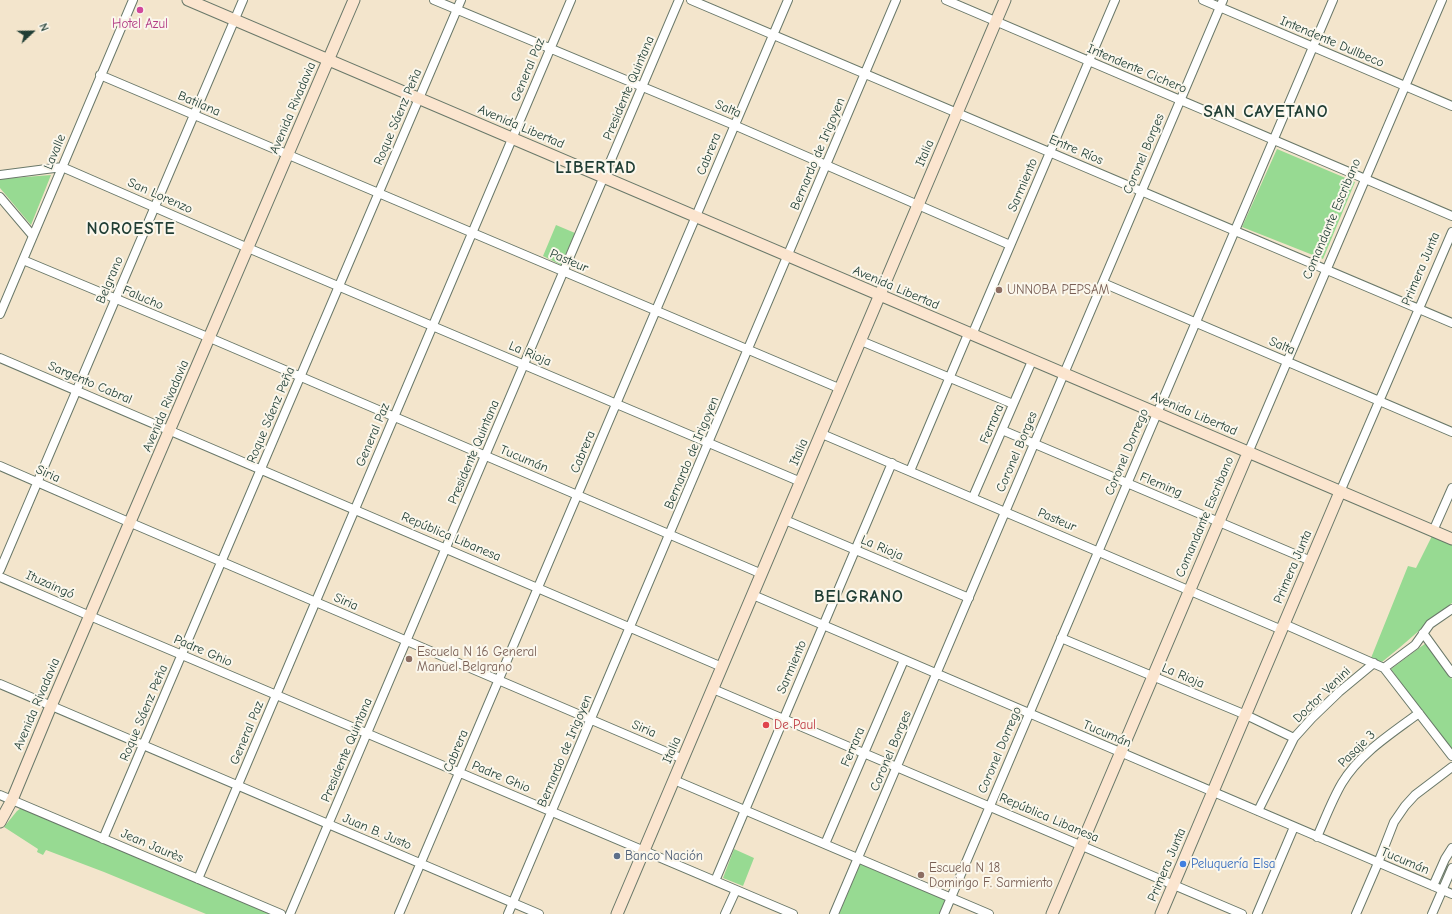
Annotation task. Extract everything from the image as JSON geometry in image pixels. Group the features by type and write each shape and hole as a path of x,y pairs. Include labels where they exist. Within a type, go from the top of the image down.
{"main road":[{"name":"Avenida Libertad","path":"188,0 696,218 1452,539"},
{"name":"Avenida Rivadavia","path":"0,822 12,800 354,0"},
{"name":"Italia","path":"617,914 1006,0"},
{"name":"Comandante Escribano","path":"1052,914 1248,453"},
{"name":"Primera Junta","path":"1161,914 1340,492"}],"street":[{"name":"Lavalle","path":"0,314 133,0"},
{"name":"Belgrano","path":"0,570 243,0"},
{"name":"Salta","path":"434,0 643,86 1010,245"},
{"name":"Roque Sáenz Peña","path":"104,838 461,0"},
{"name":"General Paz","path":"198,879 571,0"},
{"name":"Presidente Quintana","path":"290,914 679,0"},
{"name":"Entre Ríos","path":"691,0 1452,323"},
{"name":"Cabrera","path":"399,914 788,0"},
{"name":"Bernardo de Irigoyen","path":"508,914 896,0"},
{"name":"Intendente Cichero","path":"946,0 1452,216"},
{"name":"Sarmiento","path":"910,471 949,377 1010,245 1115,0"},
{"name":"Intendente Dullbeco","path":"1203,0 1222,4 1313,47 1452,106"},
{"name":"Coronel Dorrego","path":"944,914 1333,0"},
{"name":"Comandante Escribano","path":"1248,453 1364,179 1442,0"},
{"name":"Coronel Borges","path":"834,914 1222,4"},
{"name":"Batilana","path":"100,75 288,156"},
{"name":"Pasteur","path":"288,156 841,389"},
{"path":"0,175 62,167"},
{"name":"San Lorenzo","path":"62,167 248,248"},
{"path":"0,197 33,236"},
{"name":"Primera Junta","path":"1340,492 1452,232"},
{"name":"La Rioja","path":"248,248 801,482"},
{"name":"Falucho","path":"22,260 210,338"},
{"name":"Salta","path":"1103,283 1452,432"},
{"name":"Tucumán","path":"210,338 762,574"},
{"path":"861,341 1013,404"},
{"name":"Sargento Cabral","path":"0,358 170,430"},
{"name":"Ferrara","path":"973,498 1032,361"},
{"name":"República Libanesa","path":"170,430 722,667"},
{"name":"Fleming","path":"1002,430 1311,561"},
{"name":"Pasteur","path":"822,434 1189,590 1384,668"},
{"name":"Sarmiento","path":"715,880 892,463"},
{"name":"Siria","path":"0,466 683,759"},
{"path":"1433,531 1452,488"},
{"name":"La Rioja","path":"785,520 969,598"},
{"name":"Ituzaingó","path":"0,577 90,616"},
{"name":"Tucumán","path":"753,595 1452,894"},
{"path":"1452,609 1430,624 1422,633 1415,645 1384,668 1452,756"},
{"name":"Padre Ghio","path":"90,616 793,914"},
{"path":"1422,633 1452,673"},
{"name":"La Rioja","path":"1061,638 1246,715 1294,738"},
{"name":"Ferrara","path":"825,844 904,660"},
{"name":"Doctor Venini","path":"1258,811 1294,738 1339,692 1374,663"},
{"name":"Juan B. Justo","path":"0,684 539,914"},
{"name":"República Libanesa","path":"713,689 1242,914"},
{"name":"Pasaje 3","path":"1317,836 1341,784 1350,772 1371,749 1419,713"},
{"path":"1356,914 1394,822 1415,795 1452,767"},
{"path":"674,780 989,914"},
{"name":"Jean Jaurès","path":"0,795 281,914"},
{"path":"1257,914 1294,827"},
{"path":"1433,886 1452,848"},
{"path":"1432,914 1452,868"},
{"path":"726,914 736,890"}],"green space":[{"path":"1277,149 1355,182 1323,259 1242,227"},
{"path":"51,175 31,225 0,188 0,179"},
{"path":"556,225 575,233 561,265 543,256"},
{"path":"1432,536 1452,544 1452,603 1382,662 1371,658 1408,566 1416,568"},
{"path":"1426,643 1452,679 1452,753 1391,669"},
{"path":"21,808 271,914 206,914 46,850 43,855 37,852 38,849 4,827"},
{"path":"734,849 754,858 743,886 723,878"},
{"path":"860,864 945,900 939,914 839,914"}],"place":[{"name":"Hotel Azul","path":"140,10"},
{"name":"UNNOBA PEPSAM","path":"999,290"},
{"name":"Escuela N 16 General Manuel Belgrano","path":"409,659"},
{"name":"De Paul","path":"766,725"},
{"name":"Banco Nación","path":"617,856"},
{"name":"Peluquería Elsa","path":"1183,864"},
{"name":"Escuela N 18 Domingo F. Sarmiento","path":"921,875"}],"district":[{"name":"SAN CAYETANO","path":"1266,112"},
{"name":"LIBERTAD","path":"596,168"},
{"name":"NOROESTE","path":"131,229"},
{"name":"BELGRANO","path":"859,597"}]}
